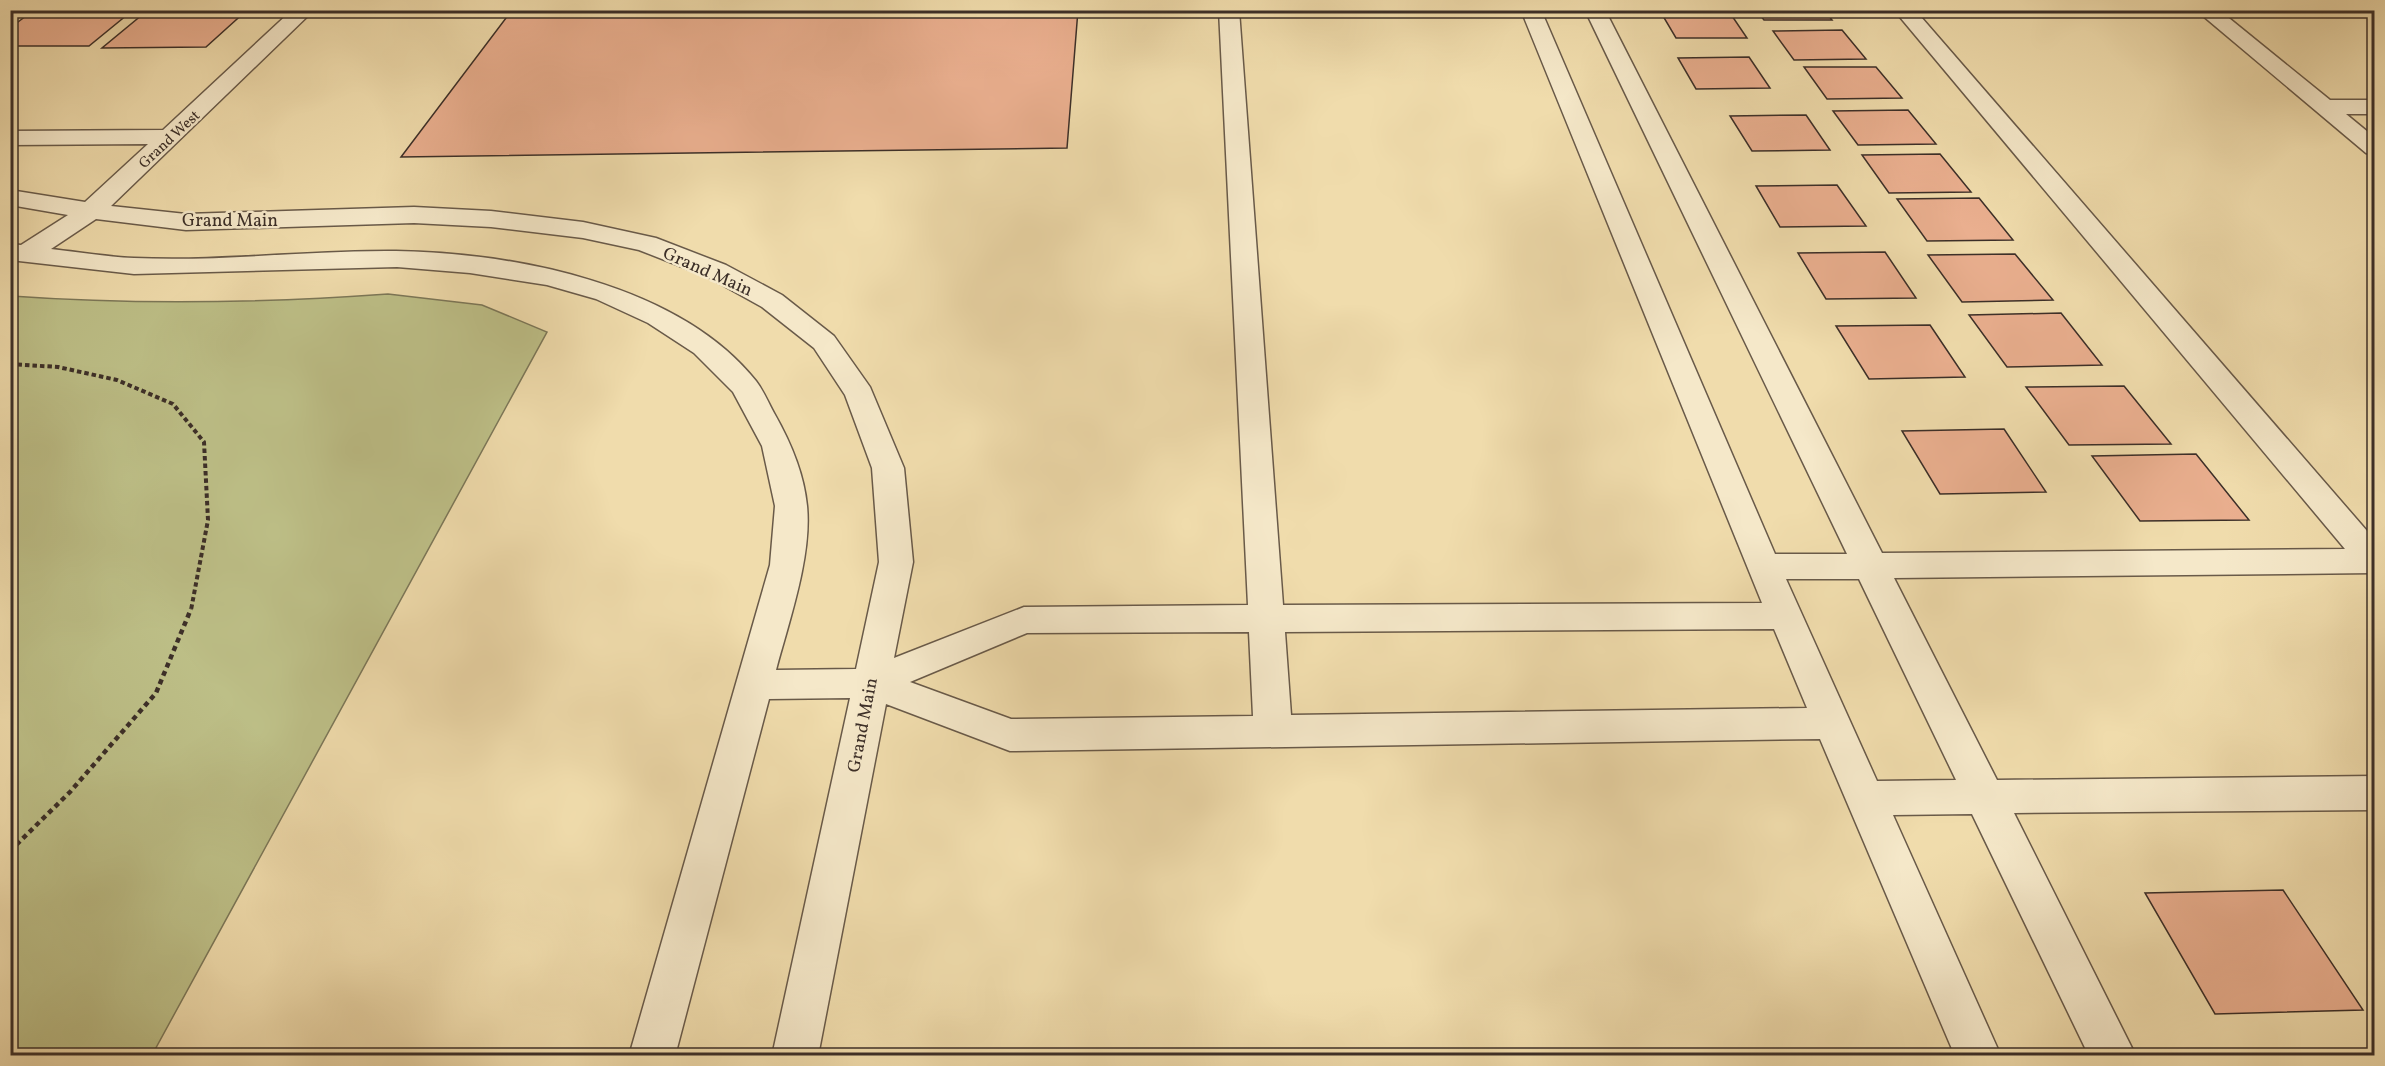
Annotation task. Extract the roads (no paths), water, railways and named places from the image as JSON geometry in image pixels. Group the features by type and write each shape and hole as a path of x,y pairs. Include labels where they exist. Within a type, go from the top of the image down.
{"street":[{"name":"Grand West","path":"17,254 91,212 304,10"},
{"path":"1229,10 1273,731"},
{"path":"1531,10 1764,567 1978,1056"},
{"path":"1595,10 2113,1056"},
{"path":"1904,10 2374,561"},
{"path":"2206,10 2374,148"},
{"path":"2325,107 2374,106"},
{"path":"10,138 171,137"},
{"name":"Grand Main","path":"10,197 91,212 186,222 414,215 491,219 583,230 647,244 717,271 772,301 824,342 860,394 888,468 896,562 795,1056"},
{"path":"17,254 134,266 397,259 470,265 550,277 606,293 658,316 704,347 745,387 777,446 791,506 787,565 652,1056"},
{"path":"1764,567 2374,561"},
{"path":"754,685 871,683 1024,620 1786,616"},
{"path":"871,683 1010,735 1832,723"},
{"path":"1865,798 2374,793"}]}
